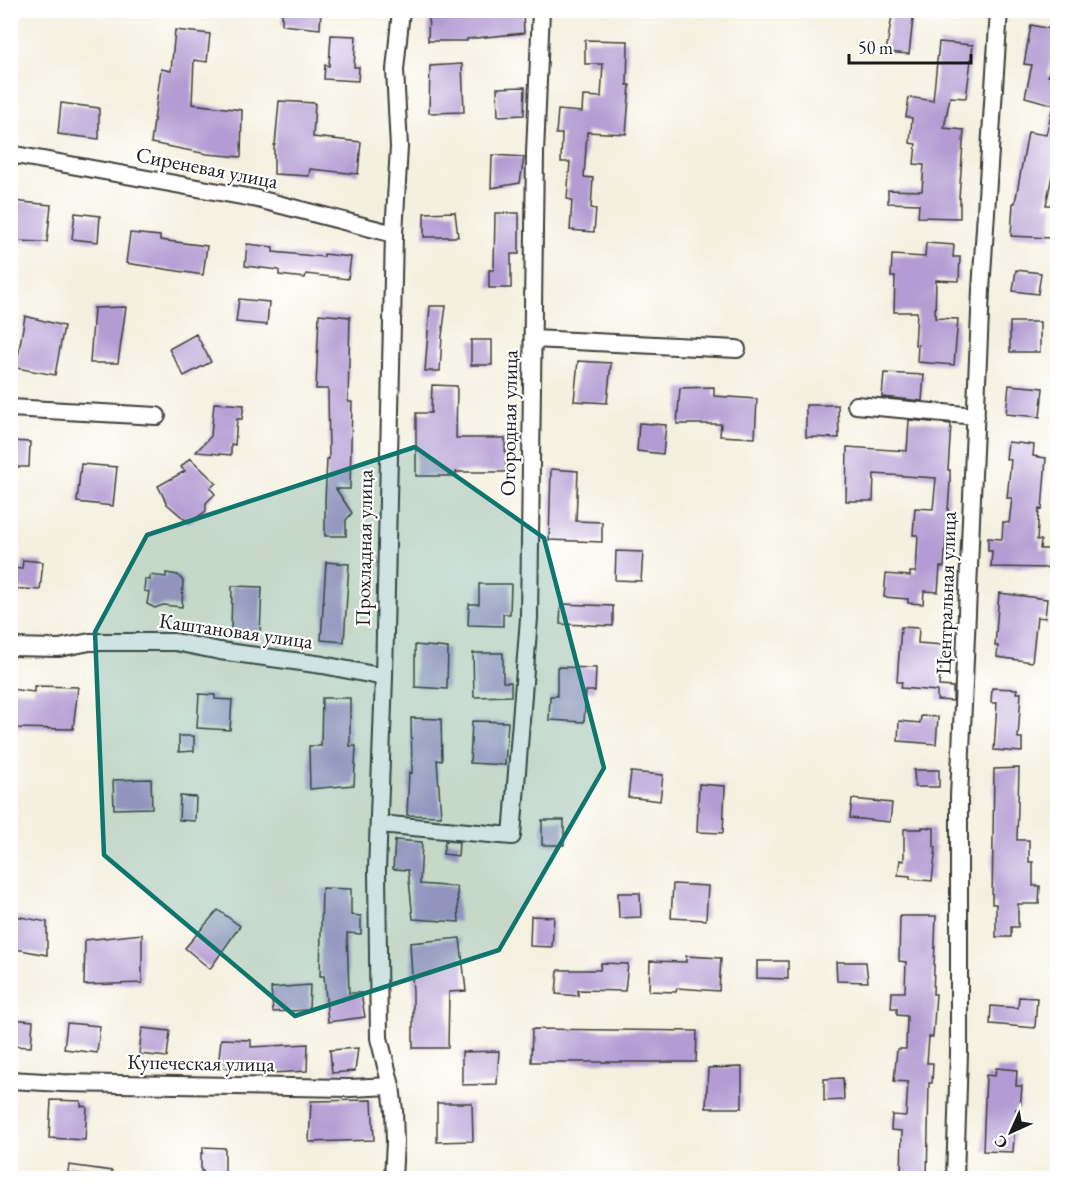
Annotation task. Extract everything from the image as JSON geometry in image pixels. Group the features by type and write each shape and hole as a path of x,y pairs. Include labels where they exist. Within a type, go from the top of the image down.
{"street":[{"name":"Прохладная улица","path":"391,1086 379,1038 377,882 394,234 399,147 395,70 401,10"},
{"name":"Огородная улица","path":"379,824 512,836 529,618 535,153 541,10"},
{"name":"Центральная улица","path":"955,1179 959,1053 959,797 981,290 999,10"},
{"name":"Сиреневая улица","path":"10,154 258,200 394,234"},
{"path":"533,339 737,349"},
{"path":"856,405 976,416"},
{"path":"10,408 157,417"},
{"name":"Каштановая улица","path":"10,646 39,649 90,642 175,642 384,677"},
{"name":"Купеческая улица","path":"10,1080 350,1088 391,1086"},
{"path":"391,1086 395,1142 393,1179"}],"highlighted area":[{"path":"415,447 544,538 604,768 499,950 295,1016 104,855 95,632 147,535"}],"building":[{"path":"282,10 321,10 320,29 282,25"},
{"path":"429,10 523,10 524,33 467,39 467,41 428,41"},
{"path":"893,10 914,10 909,54 886,52"},
{"path":"1031,25 1056,30 1048,76 1058,78 1058,106 1025,97 1032,65 1024,64"},
{"path":"175,30 210,34 207,62 194,60 192,104 242,110 241,157 207,154 151,143 161,69 171,71"},
{"path":"331,35 356,36 354,67 359,67 358,81 324,79 325,65 329,66"},
{"path":"585,40 628,41 627,85 630,85 626,134 587,132 584,177 593,178 591,208 596,209 594,232 570,230 572,200 567,199 570,162 561,162 562,134 556,134 558,110 582,112 583,96 601,97 603,64 585,64"},
{"path":"939,42 973,45 966,98 950,97 944,128 964,130 959,198 960,218 918,217 919,204 888,203 888,190 922,191 924,165 914,164 916,144 910,143 912,118 906,117 909,97 933,101"},
{"path":"462,64 464,112 429,113 430,66"},
{"path":"525,87 524,115 498,116 497,88"},
{"path":"279,101 315,103 313,137 361,142 358,174 310,169 309,176 274,174 274,145"},
{"path":"61,103 99,108 99,139 58,134"},
{"path":"1052,110 1058,110 1058,146 1046,205 1053,205 1051,238 1011,236 1013,203 1015,203 1028,132 1046,135"},
{"path":"492,155 524,157 520,183 491,188"},
{"path":"13,201 51,205 47,242 13,241"},
{"path":"455,212 458,237 424,237 424,213"},
{"path":"75,213 100,216 98,242 72,239"},
{"path":"495,213 519,213 519,254 511,254 511,288 489,288 489,270 494,270"},
{"path":"130,233 160,236 160,240 207,246 203,275 126,263"},
{"path":"926,243 954,245 953,257 960,257 959,281 936,280 935,318 958,319 954,365 917,362 918,345 915,345 917,312 894,312 895,277 891,277 892,255 925,257"},
{"path":"247,244 273,247 273,252 351,257 348,279 306,274 305,278 279,275 279,270 245,266"},
{"path":"1016,270 1041,273 1038,294 1013,291"},
{"path":"239,299 269,302 267,325 236,322"},
{"path":"430,306 446,306 440,371 425,371"},
{"path":"126,307 118,363 90,363 94,308"},
{"path":"319,314 350,317 348,402 352,402 350,489 336,489 352,513 346,520 346,536 325,536 327,459 329,459 328,389 316,389"},
{"path":"25,316 64,326 55,375 16,368"},
{"path":"1010,322 1040,322 1040,352 1010,352"},
{"path":"196,334 211,362 184,376 169,349"},
{"path":"471,340 492,340 492,365 471,365"},
{"path":"578,361 611,363 607,403 574,401"},
{"path":"884,373 924,375 922,401 882,397"},
{"path":"432,385 457,386 456,438 505,438 506,472 456,472 456,476 416,476 416,413 431,413"},
{"path":"1009,385 1043,388 1040,417 1006,414"},
{"path":"714,387 714,396 757,399 755,438 720,436 721,424 677,424 680,388"},
{"path":"214,403 244,405 242,419 237,419 235,445 231,444 231,455 196,452 211,436"},
{"path":"806,405 838,405 839,438 806,437"},
{"path":"909,420 951,424 948,470 950,470 950,482 944,567 940,567 938,592 924,591 923,604 908,603 908,599 884,597 886,574 910,576 910,572 916,572 918,535 913,535 915,508 933,509 936,478 874,474 873,501 846,501 847,447 907,451"},
{"path":"639,423 666,425 663,454 637,451"},
{"path":"10,441 30,442 29,467 10,467"},
{"path":"1008,442 1034,445 1033,456 1046,458 1037,540 1041,540 1040,549 1049,549 1048,568 991,567 992,551 988,551 988,538 1002,539 1003,522 1009,523 1012,498 1007,498 1011,460 1006,459"},
{"path":"190,458 216,483 210,488 215,494 206,503 206,511 189,523 167,504 158,486 185,471 181,467"},
{"path":"81,464 117,467 113,506 77,502"},
{"path":"551,469 578,471 576,521 602,522 602,542 549,540"},
{"path":"616,551 643,552 641,581 615,580"},
{"path":"23,560 43,562 40,590 10,588 10,568 22,569"},
{"path":"326,562 349,564 344,642 321,640"},
{"path":"166,573 178,575 183,581 182,607 163,605 155,608 147,604 149,592 144,591 145,579 150,580 150,575 166,577"},
{"path":"479,584 511,584 510,614 503,614 503,626 468,625 469,604 479,604"},
{"path":"232,586 262,587 260,633 231,632"},
{"path":"999,593 1047,599 1045,618 1037,617 1032,662 997,657 998,646 995,646"},
{"path":"561,604 613,606 613,626 560,624"},
{"path":"901,627 919,628 918,643 943,645 939,686 953,687 953,701 937,700 937,691 901,688 902,682 897,682"},
{"path":"415,645 448,648 447,689 415,687"},
{"path":"473,653 503,653 503,682 511,682 511,696 474,697"},
{"path":"557,667 596,668 595,691 586,691 584,722 549,720 550,696 557,696"},
{"path":"34,686 78,687 73,729 10,728 10,689 34,692"},
{"path":"992,688 1017,689 1016,693 1021,693 1018,738 1022,738 1022,752 994,750 997,703 991,703"},
{"path":"199,694 215,695 215,699 232,700 230,730 197,728"},
{"path":"322,698 350,698 350,746 356,746 354,785 310,789 309,746 321,746"},
{"path":"921,716 938,717 936,744 898,741 899,721 920,723"},
{"path":"411,718 441,719 442,761 437,760 441,816 407,815 409,772 412,773"},
{"path":"472,721 508,722 505,765 470,763"},
{"path":"179,736 194,736 194,751 179,752"},
{"path":"1019,768 1017,840 1029,840 1029,862 1033,862 1033,886 1040,886 1039,904 1018,904 1018,927 1011,927 1011,937 996,937 996,904 992,904 994,769"},
{"path":"914,770 939,770 939,787 915,787"},
{"path":"631,772 663,775 660,801 628,797"},
{"path":"151,779 152,808 114,809 113,780"},
{"path":"699,784 725,786 723,833 697,832"},
{"path":"180,796 196,797 195,821 179,820"},
{"path":"852,799 892,803 890,822 850,818"},
{"path":"542,820 564,820 564,845 542,845"},
{"path":"922,827 934,828 934,847 936,847 932,881 910,879 910,876 898,875 900,860 904,861 904,829 922,829"},
{"path":"395,840 422,842 420,884 457,887 459,922 413,919 408,870 393,869"},
{"path":"445,841 459,842 458,856 443,854"},
{"path":"673,884 708,886 706,920 671,918"},
{"path":"322,888 351,889 351,915 361,916 361,934 347,933 349,993 361,993 365,1017 328,1022 324,976 320,976"},
{"path":"618,893 640,893 641,917 619,918"},
{"path":"218,910 240,926 210,969 185,948"},
{"path":"10,915 47,922 47,955 10,948"},
{"path":"531,916 554,917 552,947 530,946"},
{"path":"900,916 936,916 933,994 936,994 933,1037 929,1037 927,1063 933,1063 932,1083 929,1083 927,1179 901,1179 902,1131 891,1130 892,1115 906,1116 908,1082 894,1081 897,1049 906,1049 907,1016 897,1015 897,1008 891,1008 892,992 905,992 906,962 899,961"},
{"path":"142,934 142,983 84,985 85,940"},
{"path":"460,938 466,991 449,992 448,1048 413,1048 410,943"},
{"path":"686,956 721,958 719,991 677,988 676,992 649,991 650,961 686,962"},
{"path":"757,961 788,961 788,979 757,978"},
{"path":"836,962 866,962 868,982 837,981"},
{"path":"601,963 628,964 625,991 578,990 578,996 556,994 558,970 600,970"},
{"path":"310,985 309,1010 273,1012 271,988"},
{"path":"1019,997 1037,998 1035,1028 990,1024 991,1006 1018,1008"},
{"path":"10,1019 33,1021 31,1047 10,1046"},
{"path":"67,1023 100,1026 97,1053 64,1049"},
{"path":"142,1028 170,1031 167,1057 139,1054"},
{"path":"532,1029 697,1031 696,1062 531,1062"},
{"path":"221,1039 251,1040 251,1047 308,1044 307,1071 271,1073 271,1068 218,1068"},
{"path":"358,1048 355,1071 332,1073 330,1050"},
{"path":"499,1051 497,1084 462,1085 462,1052"},
{"path":"742,1067 742,1108 706,1108 708,1068"},
{"path":"996,1068 1017,1070 1016,1086 1022,1086 1020,1109 1016,1109 1013,1152 983,1151 986,1075 995,1076"},
{"path":"843,1078 844,1100 824,1101 824,1079"},
{"path":"51,1100 81,1101 81,1106 87,1107 85,1140 49,1138"},
{"path":"372,1100 374,1140 309,1142 311,1101"},
{"path":"437,1103 472,1103 473,1141 437,1142"},
{"path":"203,1147 225,1148 225,1179 203,1179 201,1153 203,1153"},
{"path":"69,1165 112,1171 111,1179 67,1179"}]}
